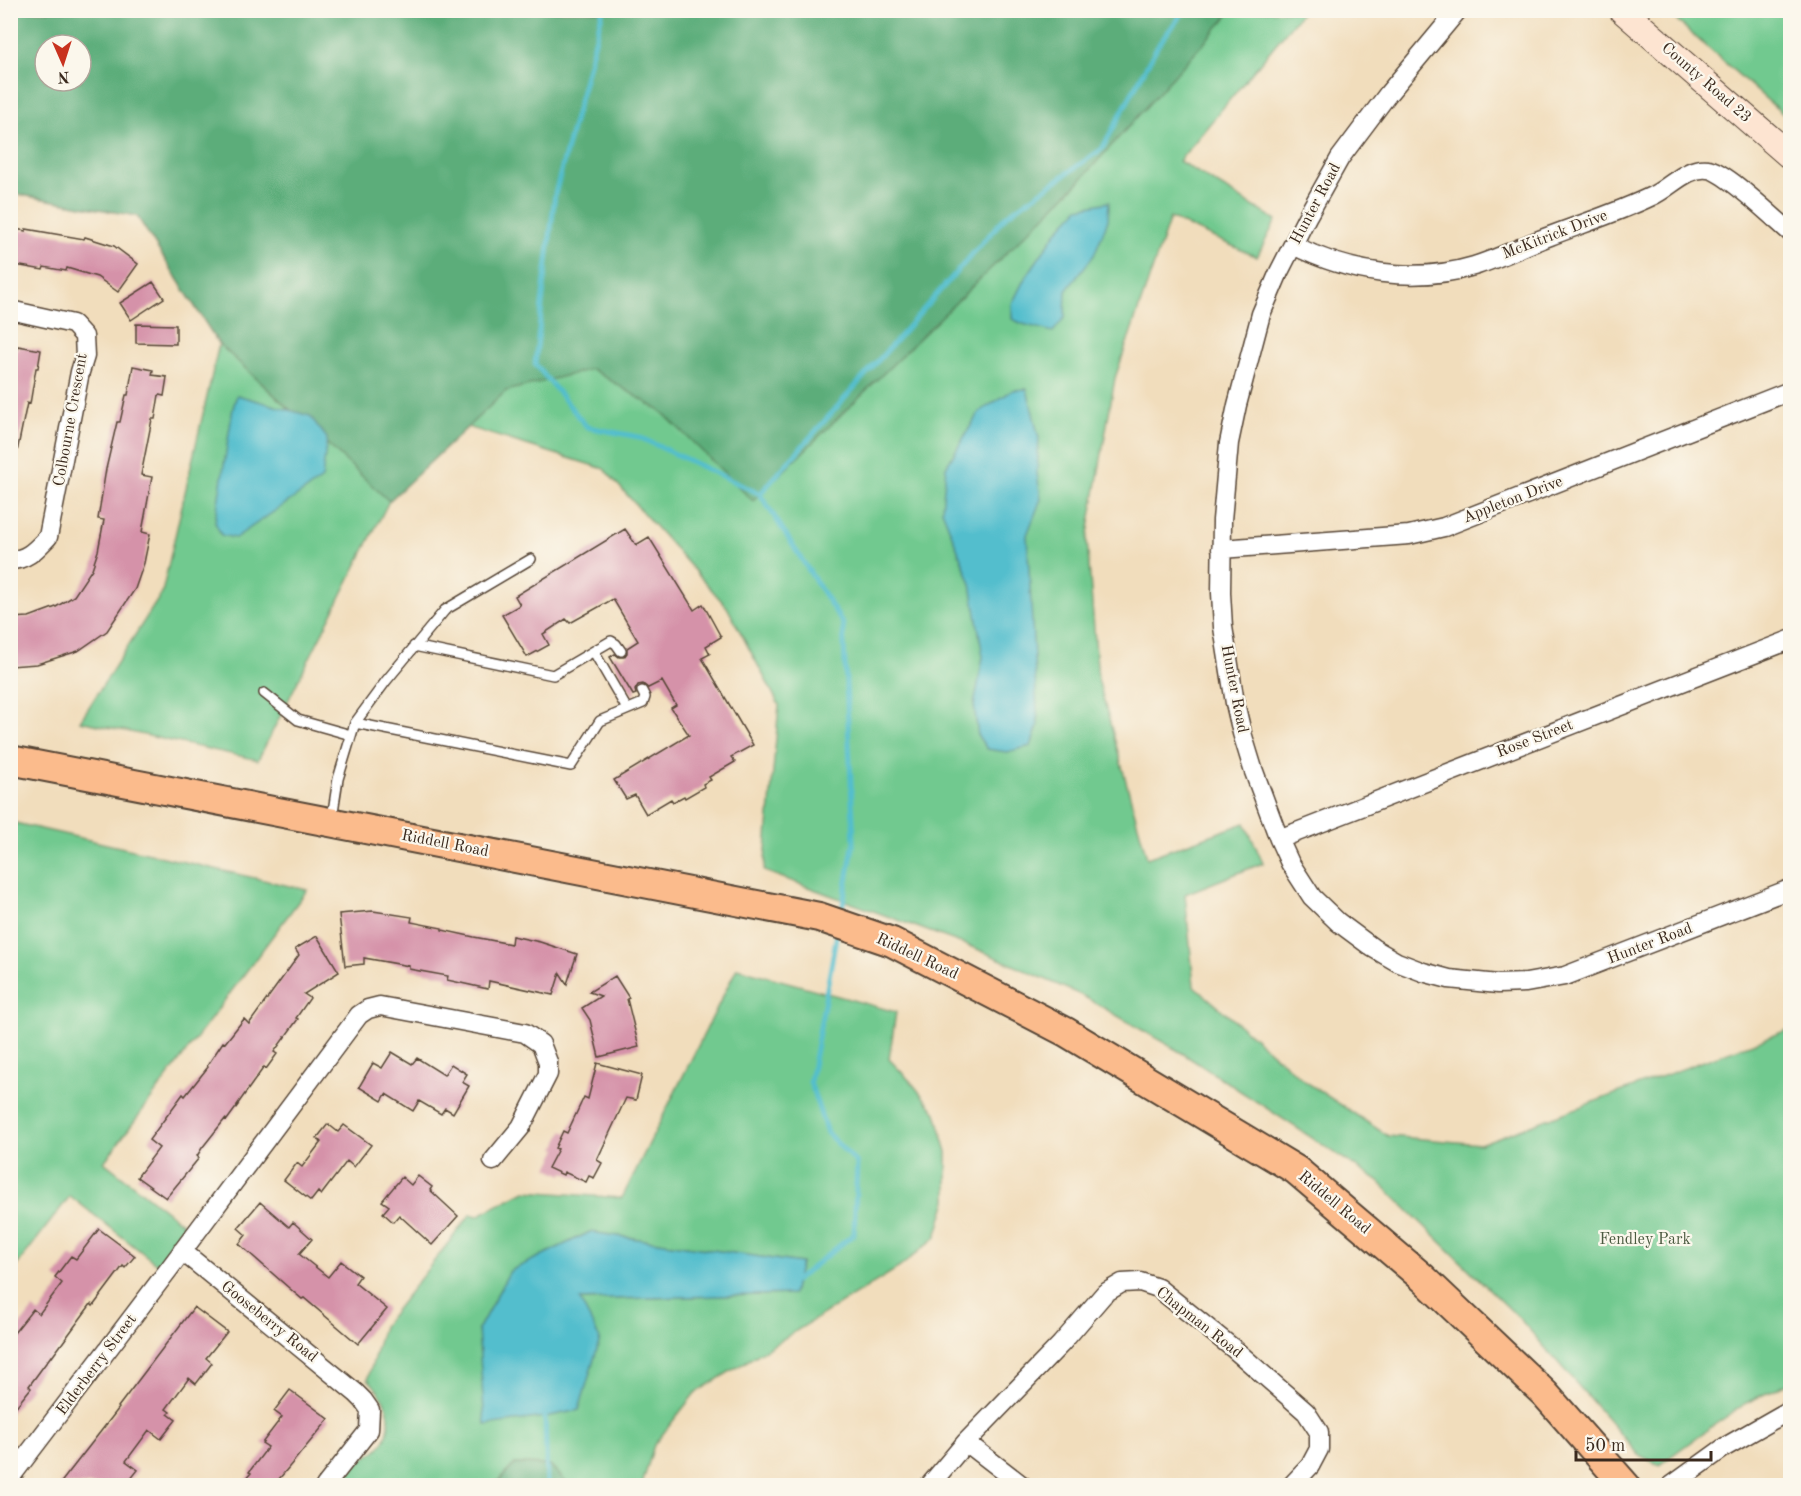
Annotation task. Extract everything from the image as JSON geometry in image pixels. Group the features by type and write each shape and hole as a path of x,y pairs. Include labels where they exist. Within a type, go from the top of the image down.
{"main road":[{"name":"County Road 23","path":"1622,10 1791,156"},
{"name":"Riddell Road","path":"10,760 819,917 892,942 1066,1032 1296,1170 1423,1278 1545,1394 1626,1485"}],"street":[{"name":"Hunter Road","path":"1458,10 1388,94 1340,158 1293,245 1261,314 1237,405 1224,484 1221,549 1223,627 1242,733 1279,839 1290,863 1312,897 1338,922 1372,948 1397,962 1424,972 1449,979 1476,982 1526,983 1565,976 1791,889"},
{"name":"McKitrick Drive","path":"1293,245 1317,257 1356,269 1381,273 1448,272 1474,266 1608,215 1654,195 1694,170 1709,169 1723,174 1791,232"},
{"name":"Colbourne Crescent","path":"10,310 73,324 84,336 85,356 48,537 33,553 19,560 10,560"},
{"name":"Appleton Drive","path":"1221,549 1408,535 1444,527 1791,391"},
{"name":"Rose Street","path":"1279,839 1791,640"},
{"name":"Elderberry Street","path":"10,1478 359,1014 380,1006 525,1033 541,1044 548,1062 548,1074 521,1127 493,1161"},
{"name":"Gooseberry Road","path":"182,1251 356,1393 370,1410 369,1430 325,1485"},
{"name":"Chapman Road","path":"929,1485 966,1442 1061,1344 1105,1293 1122,1283 1140,1282 1158,1288 1234,1349 1306,1412 1319,1432 1319,1449 1310,1466 1291,1485"},
{"path":"1671,1485 1725,1447 1791,1410"},
{"path":"966,1442 1023,1485"}],"lane":[{"path":"331,822 338,779 355,723 414,646 445,610 531,559"},
{"path":"414,646 553,675 611,641 621,651"},
{"path":"594,652 627,709"},
{"path":"355,723 571,766 600,721 643,703 645,697 642,691"},
{"path":"264,693 298,720 351,735"}],"green space":[{"name":"Fendley Park","path":"10,11 1303,11 1179,161 1276,220 1257,257 1170,218 1115,378 1087,540 1098,679 1147,858 1245,823 1263,863 1185,894 1194,986 1306,1082 1388,1136 1480,1144 1790,1029 1790,1382 1748,1402 1659,1465 1639,1455 1520,1319 1378,1181 1182,1053 1083,996 977,949 764,871 779,705 727,607 604,469 468,427 389,501 258,760 80,721 162,593 219,344 137,216 11,193"},
{"path":"10,11 1232,11 1076,185 753,501 662,412 592,369 506,391 389,501 219,344 137,216 11,193"},
{"path":"1666,11 1790,11 1790,120"},
{"path":"11,822 307,890 104,1162 184,1225 158,1265 70,1196 11,1273"},
{"path":"737,968 896,1012 889,1059 936,1113 947,1152 947,1200 936,1237 900,1267 695,1393 654,1445 642,1485 569,1485 550,1465 515,1464 494,1485 341,1486 358,1463 381,1446 387,1434 389,1417 387,1408 368,1379 383,1326 471,1214 477,1216 525,1191 622,1198","holes":["590,1232 801,1263 792,1294 580,1300 478,1330 510,1271"]},
{"path":"515,1464 550,1465 569,1485 495,1485"}],"water":[{"path":"1109,202 1108,220 1094,255 1066,291 1065,317 1053,332 1012,319 1012,304 1024,280 1058,230 1079,208"},
{"path":"1027,389 1039,438 1037,473 1041,499 1027,535 1038,726 1031,746 1007,752 987,749 978,736 974,705 983,657 971,584 942,510 946,467 979,412 1013,390"},
{"path":"237,395 310,416 327,438 322,479 235,538 221,535 215,522"},
{"path":"590,1232 801,1263 793,1294 580,1300 600,1339 579,1410 485,1425 478,1330 510,1271"}],"building":[{"path":"10,228 84,239 85,237 114,246 138,264 118,292 97,277 67,268 66,271 44,267 43,270 10,264"},
{"path":"153,282 164,298 131,320 120,303"},
{"path":"136,324 176,325 176,344 136,343"},
{"path":"18,346 41,350 17,452 10,452 10,348 18,349"},
{"path":"133,366 153,370 152,375 167,377 164,396 159,395 155,419 152,419 141,475 152,477 142,532 150,534 144,563 135,589 107,631 78,651 37,664 10,666 10,618 29,617 56,607 74,596 92,569 104,520 98,519 106,469 117,422 120,422 126,395 128,395"},
{"path":"625,529 636,545 649,537 694,610 703,604 721,637 706,646 710,654 702,658 753,745 731,757 735,762 709,777 711,780 703,784 704,787 685,798 684,796 673,802 671,799 646,814 635,795 626,799 614,780 689,735 671,708 676,705 662,681 648,688 643,684 638,685 635,690 636,694 633,695 610,657 615,654 624,657 627,648 638,641 613,599 570,623 566,619 543,634 549,645 527,657 502,615 520,605 515,596"},
{"path":"373,911 412,917 411,922 474,937 511,944 512,936 577,954 567,984 560,973 553,995 489,981 488,989 447,980 448,976 409,969 409,966 364,958 364,964 345,966 339,914"},
{"path":"317,936 339,972 304,994 310,998 274,1052 277,1054 266,1069 264,1067 227,1120 225,1119 202,1148 197,1156 199,1158 166,1198 137,1177 159,1148 149,1140 183,1094 185,1096 208,1067 223,1042 225,1043 244,1019 249,1024 299,955 295,949"},
{"path":"615,976 629,998 627,999 639,1047 599,1057 590,1020 582,1008 601,996 589,992"},
{"path":"392,1052 412,1064 417,1058 444,1075 451,1064 467,1074 462,1082 469,1086 453,1113 445,1108 441,1114 419,1101 413,1111 386,1094 382,1101 359,1087 373,1063 382,1068"},
{"path":"597,1063 642,1075 636,1100 626,1098 597,1160 602,1163 594,1178 589,1176 586,1182 548,1168 558,1149 555,1148 563,1131 567,1133 584,1097 588,1099"},
{"path":"328,1124 338,1132 344,1125 371,1145 354,1167 347,1161 321,1195 318,1192 311,1201 284,1180 297,1163 302,1167 321,1142 317,1138"},
{"path":"418,1176 432,1187 430,1190 458,1216 432,1245 399,1215 393,1222 383,1213 389,1206 382,1201 402,1177 411,1185"},
{"path":"260,1202 289,1227 293,1222 312,1239 299,1254 328,1277 341,1261 360,1276 355,1283 387,1309 358,1344 239,1244 246,1235 238,1228"},
{"path":"99,1229 135,1256 125,1268 123,1266 93,1306 91,1304 10,1414 10,1338 33,1309 39,1314 62,1283 55,1277 71,1256 76,1259"},
{"path":"194,1307 227,1332 206,1358 212,1363 196,1384 189,1378 166,1409 170,1412 168,1414 176,1420 161,1439 149,1430 126,1461 138,1470 126,1485 59,1485 119,1408"},
{"path":"290,1390 329,1419 274,1485 241,1485 268,1447 262,1443 282,1417 274,1411"}],"waterway":[{"path":"603,10 555,194 535,364 587,427 639,437 760,494 843,624 854,841 841,915"},
{"path":"760,494 1007,215 1102,149 1158,45 1185,10"},
{"path":"795,1281 854,1234 857,1163 827,1133 810,1082 837,933"},
{"path":"545,1417 547,1486"}]}
